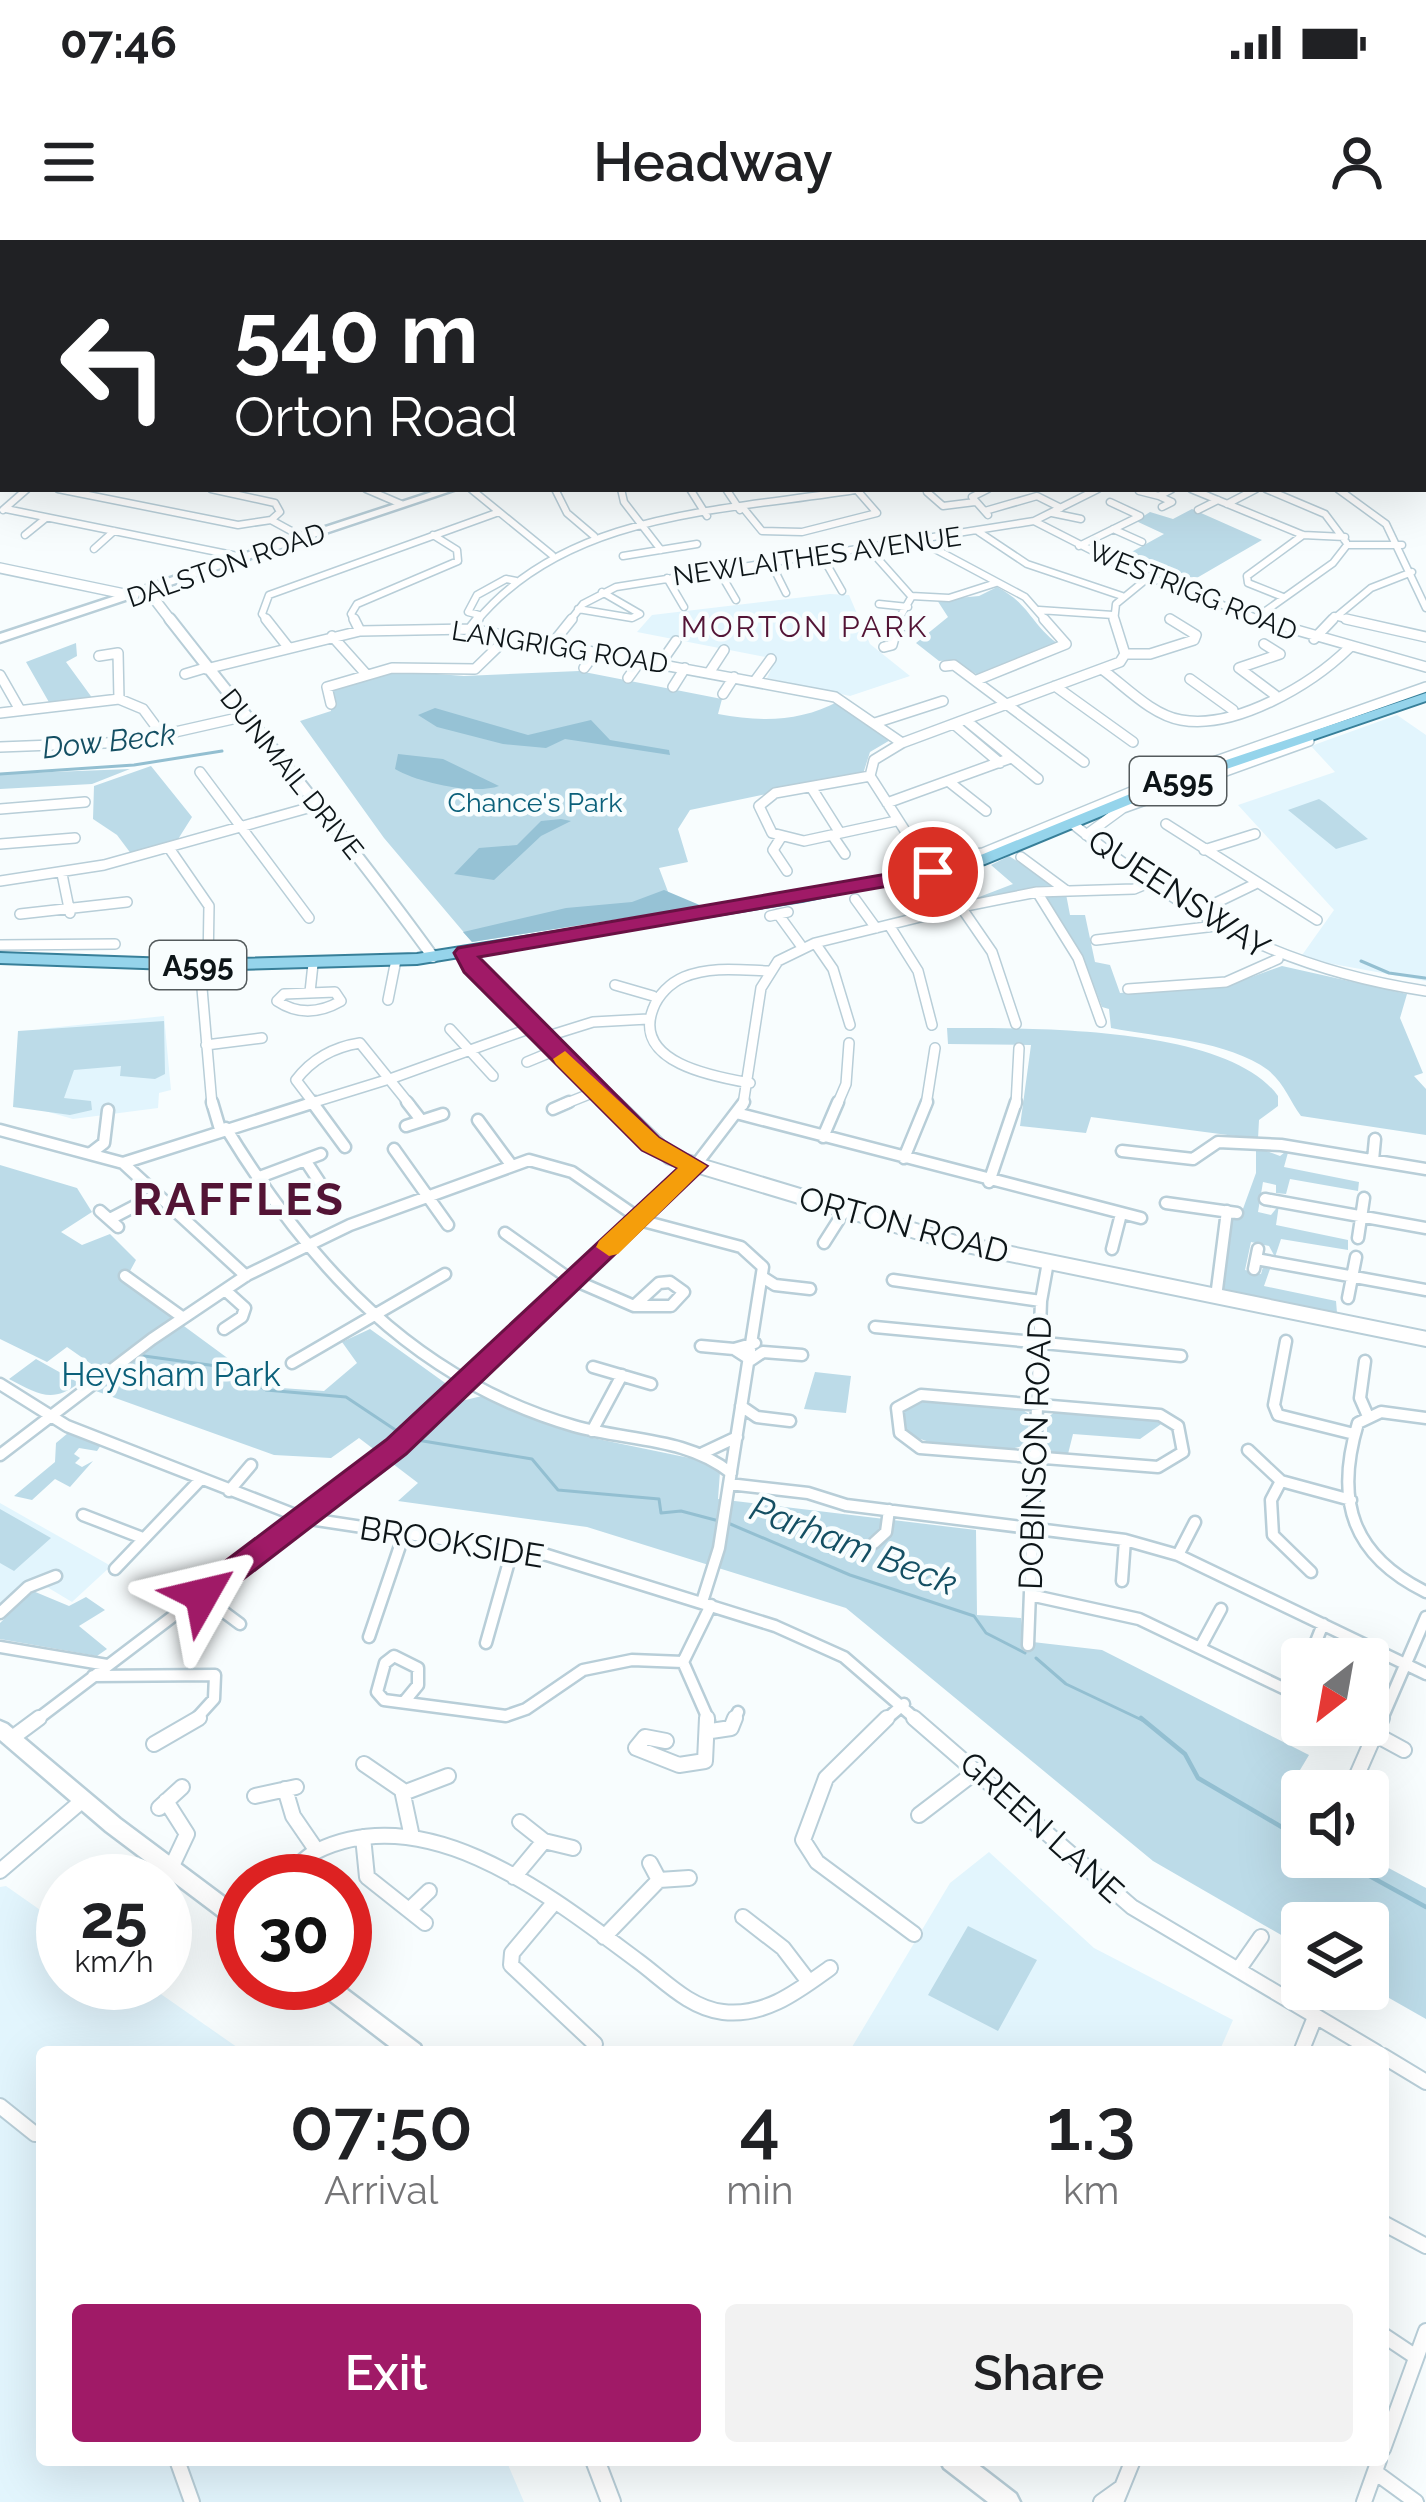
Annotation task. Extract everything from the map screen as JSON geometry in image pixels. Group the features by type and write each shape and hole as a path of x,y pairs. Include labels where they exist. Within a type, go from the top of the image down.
{"main road":[{"name":"DALSTON ROAD","path":"0,638 442,492"},
{"name":"A595","path":"0,958 204,965 433,957 929,878 1426,697"},
{"path":"6,1734 153,1854"},
{"path":"358,2010 405,2046"},
{"path":"960,2466 1008,2502"}],"street":[{"path":"73,492 238,524 271,520 280,512 275,503 225,492"},
{"path":"374,492 401,504"},
{"path":"474,492 537,548 552,555"},
{"path":"556,492 567,513 594,536"},
{"path":"622,492 624,502 661,550"},
{"path":"692,492 707,516"},
{"path":"727,492 759,530 770,533 825,527 877,513 860,492"},
{"path":"470,629 478,615 468,612 477,595 506,579 516,581 552,555 594,536 841,492"},
{"path":"926,492 949,507 975,502"},
{"path":"978,492 972,494 975,502 1000,528"},
{"name":"NEWLAITHES AVENUE","path":"552,644 578,609 602,592 1000,528 1034,521 1090,492"},
{"path":"1143,492 1172,502 1162,507"},
{"path":"1159,496 1166,492"},
{"path":"1198,492 1303,536 1402,545"},
{"path":"1198,510 1248,492"},
{"path":"1273,492 1329,516 1346,541"},
{"path":"1343,492 1376,509 1402,545 1426,608"},
{"path":"985,511 1036,496 1075,522 1081,519"},
{"path":"1079,546 1140,515 1111,505"},
{"path":"3,510 247,558"},
{"path":"288,647 262,614 269,596 499,512"},
{"path":"1236,525 1254,515"},
{"path":"24,535 46,518"},
{"path":"271,520 304,538"},
{"name":"WESTRIGG ROAD","path":"1034,521 1079,546 1252,620 1426,667"},
{"path":"1113,529 1142,542"},
{"path":"93,549 114,531"},
{"path":"979,532 1000,548 1088,588 1122,596"},
{"path":"360,631 351,614 357,604 458,561 457,550 433,535"},
{"path":"1283,597 1248,583 1247,576 1303,536"},
{"path":"1252,620 1333,563 1346,541"},
{"path":"922,542 1039,610 1113,615"},
{"path":"623,556 697,544"},
{"path":"871,551 902,592 912,596 979,593 996,583"},
{"path":"822,556 842,591"},
{"path":"771,563 786,593"},
{"path":"0,568 134,596"},
{"path":"718,571 736,600"},
{"path":"1315,639 1334,616 1394,574 1412,572"},
{"path":"1125,654 1113,615 1122,596 1149,577"},
{"path":"668,578 684,607"},
{"name":"DUNMAIL DRIVE","path":"149,592 314,806 346,837 433,957"},
{"path":"578,609 639,616 602,592"},
{"path":"884,647 892,645 912,596"},
{"path":"879,604 908,607"},
{"path":"976,680 1062,649 1066,644 1048,629 1039,610"},
{"path":"1334,616 1426,638"},
{"path":"870,776 880,753 902,742 1102,670 1125,654 1150,654 1194,640 1196,635 1170,619"},
{"path":"897,625 917,626"},
{"name":"LANGRIGG ROAD","path":"185,674 360,631 470,629 835,697 902,742"},
{"path":"332,636 366,674"},
{"path":"331,704 327,687 366,674 392,668 475,670 509,636"},
{"path":"660,664 676,641"},
{"path":"1264,644 1280,655 1239,668 1275,695"},
{"path":"1102,670 1177,719 1193,721 1320,676 1348,648"},
{"path":"709,673 724,650"},
{"path":"584,668 596,652"},
{"path":"99,656 118,653 119,699"},
{"path":"755,681 771,659"},
{"path":"628,678 641,660"},
{"path":"945,666 954,665 976,680 1084,762"},
{"path":"673,687 685,668"},
{"path":"723,694 734,677"},
{"path":"1,679 20,710"},
{"path":"1190,679 1233,710"},
{"path":"1055,686 1133,742"},
{"path":"929,878 1148,785 1426,687"},
{"path":"0,713 119,699 143,709 163,736"},
{"path":"875,723 943,700"},
{"path":"0,747 163,736 246,716"},
{"path":"968,722 1038,779"},
{"path":"955,725 1000,763"},
{"path":"1086,835 1124,808 1309,741 1304,738"},
{"path":"887,803 1011,758"},
{"path":"200,772 309,918"},
{"path":"870,776 762,799 768,828 780,839 836,834 896,821"},
{"path":"870,776 929,878 992,952 1016,1024"},
{"path":"948,782 986,811"},
{"path":"811,787 844,854"},
{"path":"0,809 86,802"},
{"path":"0,881 62,874 314,806"},
{"name":"QUEENSWAY","path":"1073,824 1216,926 1278,959 1342,978 1426,991"},
{"path":"1166,824 1318,920"},
{"path":"1204,850 1255,834"},
{"path":"0,844 75,838"},
{"path":"780,839 773,850 787,871"},
{"path":"169,848 208,907 204,965 213,1114 304,1245 398,1343 525,1410 592,1432 703,1454 730,1478 890,1510 1033,1524 1125,1540 1178,1556 1426,1674"},
{"path":"1022,857 1067,891"},
{"path":"62,874 70,913"},
{"path":"6,1734 93,1676 396,1447 695,1166 740,1114 750,1083 761,988 768,971 802,946 956,909 1037,892 1134,890 1153,881"},
{"path":"1197,912 1255,884"},
{"path":"1037,892 1078,958 1101,1022"},
{"path":"855,900 876,928"},
{"path":"20,914 70,913 127,902"},
{"path":"779,914 802,946"},
{"path":"889,925 918,971 932,1024"},
{"path":"1096,940 1216,926"},
{"path":"815,943 833,969 850,1025"},
{"path":"0,945 116,944"},
{"name":"ORTON ROAD","path":"466,953 472,967 651,1144 695,1166 952,1242 1426,1340"},
{"path":"1128,989 1228,980 1253,975 1278,959"},
{"path":"388,1000 396,960"},
{"path":"310,992 314,964"},
{"path":"750,1083 715,1081 675,1064 660,1049 648,1019 653,996 678,978 704,969 768,971"},
{"path":"615,985 653,996"},
{"path":"310,992 343,997 325,1010 293,1010 277,1000 284,994 310,992"},
{"path":"123,1163 540,1032 648,1019"},
{"path":"450,1030 493,1076"},
{"path":"206,1045 262,1038"},
{"path":"357,1138 344,1145 297,1075 352,1043 360,1043 421,1120"},
{"path":"823,1136 846,1084 849,1043"},
{"path":"904,1158 926,1114 935,1048"},
{"path":"989,1182 1015,1114 1019,1048"},
{"path":"527,1062 556,1050"},
{"path":"553,1108 597,1090"},
{"path":"91,1154 104,1143 108,1110"},
{"path":"406,1126 443,1114"},
{"path":"740,1114 1141,1219"},
{"path":"478,1120 512,1166"},
{"path":"0,1130 123,1163 246,1276"},
{"path":"1362,1178 1375,1139"},
{"path":"1122,1151 1193,1159 1218,1142 1280,1144 1426,1168"},
{"path":"394,1149 448,1225"},
{"path":"257,1178 320,1154"},
{"path":"0,1455 182,1317 246,1276 304,1245 540,1158 557,1162 637,1219 745,1248 758,1256 769,1281"},
{"path":"305,1160 330,1198"},
{"path":"110,1219 154,1196"},
{"path":"1358,1238 1364,1198"},
{"path":"1265,1200 1426,1228"},
{"path":"1166,1203 1232,1212 1216,1297"},
{"path":"824,1243 845,1210"},
{"path":"1112,1250 1121,1214"},
{"path":"626,1230 662,1229"},
{"path":"506,1233 527,1257 633,1307"},
{"path":"1348,1298 1356,1257"},
{"path":"1256,1259 1426,1290"},
{"name":"DOBINSON ROAD","path":"1028,1645 1041,1301 1048,1262"},
{"path":"300,1363 445,1274"},
{"path":"124,1276 182,1317"},
{"path":"893,1280 1041,1301"},
{"path":"769,1281 810,1289"},
{"path":"665,1741 645,1737 636,1748 679,1766 704,1761 711,1731 683,1662 715,1569 762,1292 769,1281"},
{"path":"224,1329 242,1317 245,1309 225,1290"},
{"path":"875,1327 1181,1356"},
{"path":"734,1349 753,1341"},
{"path":"753,1341 764,1352"},
{"path":"1286,1341 1274,1405 1278,1415 1354,1434"},
{"path":"701,1346 734,1349 751,1360"},
{"path":"751,1360 764,1352 802,1355"},
{"path":"1366,1360 1360,1398 1367,1414"},
{"path":"593,1367 651,1384"},
{"path":"592,1432 622,1376"},
{"name":"BROOKSIDE","path":"0,1384 67,1426 303,1518 582,1564 706,1604"},
{"path":"922,1395 1160,1415 1178,1426 1183,1443 1177,1460 1158,1467 920,1448 903,1440 896,1427 898,1408 922,1395"},
{"path":"742,1406 757,1418 790,1421"},
{"path":"1367,1414 1396,1412 1426,1418"},
{"path":"1367,1414 1354,1434 1354,1534 1366,1554 1426,1592"},
{"path":"703,1454 757,1418"},
{"path":"32,1431 67,1426"},
{"path":"1183,1443 1198,1444"},
{"path":"1248,1450 1281,1481 1352,1500"},
{"path":"229,1491 251,1465"},
{"path":"115,1569 140,1537 200,1480"},
{"path":"1281,1481 1270,1500 1273,1535 1311,1572"},
{"path":"874,1543 886,1532 890,1510"},
{"path":"83,1515 121,1525 140,1537"},
{"path":"1178,1556 1195,1522"},
{"path":"369,1637 403,1537"},
{"path":"1122,1581 1125,1540"},
{"path":"486,1643 512,1551"},
{"path":"0,1613 28,1587 56,1576"},
{"path":"202,1595 240,1624"},
{"path":"1030,1595 1139,1619 1281,1686"},
{"name":"GREEN LANE","path":"706,1604 844,1657 904,1704 1132,1907 1365,2046"},
{"path":"1202,1646 1221,1609"},
{"path":"1389,1701 1426,1617"},
{"path":"1317,1638 1323,1624"},
{"path":"0,1648 107,1664"},
{"path":"404,1702 521,1714 554,1685 600,1664 683,1662"},
{"path":"93,1676 215,1675 216,1696 204,1713 154,1744"},
{"path":"904,1704 830,1768 806,1818 803,1840 817,1862 914,1934"},
{"path":"711,1731 731,1728 738,1712"},
{"path":"1389,1742 1404,1750"},
{"path":"364,1764 372,1774 394,1781 406,1792 412,1837"},
{"path":"696,1766 705,1781"},
{"path":"919,1815 978,1770"},
{"path":"406,1792 448,1776"},
{"path":"255,1778 258,1795 291,1788 293,1816 317,1851"},
{"path":"182,1787 162,1804 184,1818 189,1840 184,1854"},
{"path":"2,1866 83,1800"},
{"path":"520,1822 544,1841 573,1848"},
{"path":"362,1837 367,1877 425,1923"},
{"path":"314,1854 362,1837 412,1837 470,1854 514,1876 691,1999 723,2012 770,2008 830,1968"},
{"path":"514,1876 544,1841"},
{"path":"650,1863 659,1880"},
{"path":"604,1937 659,1880 689,1878"},
{"path":"409,1910 429,1891"},
{"path":"553,1904 512,1953 511,1965 595,2044"},
{"path":"742,1917 762,1920 809,1982"},
{"path":"1238,1970 1261,1937"},
{"path":"1303,2046 1315,2017"},
{"name":"GREEN LANE","path":"1389,2060 1426,2082"},
{"path":"0,2106 35,2134"},
{"path":"1389,2226 1426,2246"},
{"path":"1389,2432 1426,2331"},
{"path":"1389,2339 1416,2357"},
{"path":"179,2466 192,2502"},
{"path":"597,2466 610,2502"},
{"path":"1101,2502 1119,2495 1131,2466"},
{"path":"1364,2502 1377,2466 1416,2502"}],"shaded area":[{"path":"849,595 870,644 910,676 850,696 767,678 776,659 637,632 652,615"},
{"path":"435,708 528,735 591,720 610,740 669,750 670,755 565,739 546,748 503,744 437,727 418,715"},
{"path":"1397,715 1426,735 1426,981 1300,958 1334,910 1238,805 1335,772 1311,746"},
{"path":"398,754 443,759 499,786 461,788 418,779 395,769"},
{"path":"541,821 571,821 541,836 494,880 454,874 479,848 517,845"},
{"path":"664,890 702,906 472,942 463,932 566,908 632,902"},
{"path":"164,1016 171,1090 159,1093 158,1108 73,1119 38,1109 40,1029"},
{"path":"0,1503 111,1566 72,1602 32,1578 0,1607"},
{"path":"989,1852 1094,1948 1233,2020 1222,2046 853,2046 950,1883"},
{"path":"6,1886 36,1907 36,2010 184,2010 235,2046 36,2046 36,2466 509,2466 524,2502 0,2502 0,1887"}],"green space":[{"path":"1192,509 1262,540 1195,579 1137,557 1125,563 1117,560 1164,534 1136,521 1150,512 1173,519"},
{"path":"997,587 1057,643 978,675 953,660 939,661 916,643 948,617 937,600 979,596"},
{"path":"76,643 77,656 66,662 93,699 50,704 26,662"},
{"name":"Chance's Park","path":"398,671 464,676 579,671 722,699 718,714 750,718 795,716 839,701 892,739 870,752 863,774 690,810 678,829 688,862 659,868 670,897 702,906 472,942 384,838 300,721 331,711 330,690"},
{"path":"151,766 192,817 175,844 132,855 117,835 93,819 94,786"},
{"path":"130,769 92,784 0,789 0,774"},
{"path":"1319,799 1368,839 1336,849 1288,810"},
{"path":"1009,856 1055,886 952,906 936,887 937,879 917,882 951,873 974,899 1013,884 991,865"},
{"path":"1066,894 1070,915 1085,915 1095,962 1110,965 1120,993 1235,983 1282,966 1407,994 1400,1018 1423,1073 1414,1076 1426,1089 1426,1135 1301,1116 1274,1075 1252,1060 1193,1042 1111,1028 1109,1009 1102,1007 1083,958 1044,896"},
{"path":"164,1021 165,1074 155,1079 120,1076 121,1066 74,1070 64,1098 91,1101 92,1110 70,1115 13,1107 18,1031"},
{"path":"947,1028 1074,1031 1172,1043 1216,1055 1252,1073 1278,1096 1278,1106 1259,1120 1258,1139 1091,1117 1086,1133 1020,1126 1031,1045 948,1044"},
{"path":"1256,1147 1280,1156 1289,1149 1284,1167 1359,1182 1358,1191 1290,1179 1286,1194 1276,1193 1276,1185 1263,1182 1258,1212 1271,1215 1279,1205 1276,1225 1348,1240 1348,1250 1281,1239 1275,1257 1269,1246 1251,1242 1245,1270 1261,1274 1263,1267 1270,1269 1264,1286 1336,1301 1337,1313 1223,1292 1232,1217 1240,1217 1256,1173"},
{"name":"Heysham Park","path":"0,1165 77,1188 92,1212 61,1232 82,1245 110,1234 136,1260 124,1282 267,1387 324,1391 357,1363 342,1342 370,1329 448,1385 424,1414 438,1424 461,1401 482,1396 588,1437 704,1461 720,1472 718,1499 976,1530 977,1615 1021,1618 1024,1641 1102,1650 1281,1741 1281,1746 1309,1755 1300,1770 1281,1770 1281,1878 1389,1878 1389,1868 1426,1888 1426,2019 1389,1998 1389,1902 1281,1902 1281,1935 1153,1861 846,1608 587,1527 398,1501 418,1483 359,1438 331,1458 274,1455 93,1390 107,1375 67,1347 47,1362 0,1339"},
{"path":"36,1359 79,1383 53,1395 9,1379"},
{"path":"815,1372 851,1376 846,1413 804,1409"},
{"path":"927,1400 1018,1407 1029,1414 1028,1442 1004,1450 966,1448 903,1431 902,1412"},
{"path":"1056,1411 1164,1422 1140,1439 1073,1434 1068,1454 1053,1453 1047,1447 1047,1418"},
{"path":"68,1433 101,1445 97,1451 79,1448 74,1454 80,1458 75,1463 82,1467 93,1461 70,1487 55,1479 32,1500 14,1496 55,1462 56,1443"},
{"path":"0,1509 51,1538 14,1571 0,1563"},
{"path":"33,1591 69,1606 86,1597 105,1610 79,1626 107,1649 97,1656 0,1639 0,1623"},
{"path":"968,1926 1037,1960 998,2031 928,1995"}],"waterway":[{"name":"Dow Beck","path":"0,774 134,765 222,751"},
{"name":"Dow Beck","path":"1361,961 1389,973 1425,978"},
{"name":"Parham Beck","path":"137,1355 231,1368 266,1390 346,1397 403,1435"},
{"name":"Parham Beck","path":"411,1439 532,1459 558,1490 659,1499 661,1513 681,1511 719,1521"},
{"name":"Parham Beck","path":"728,1523 850,1575 974,1616 986,1633 1025,1653"},
{"name":"Parham Beck","path":"1036,1658 1066,1684 1144,1721"},
{"name":"Parham Beck","path":"1141,1718 1185,1754 1198,1778 1281,1827"},
{"name":"Parham Beck","path":"1373,1878 1426,1907"}],"slow traffic":[{"path":"565,1059 651,1144 695,1166 609,1247"}],"district":[{"name":"MORTON PARK","path":"805,626"},
{"name":"RAFFLES","path":"239,1199"}],"route":[{"path":"202,1595 396,1447 695,1166 651,1144 472,967 466,953 933,872"}]}
